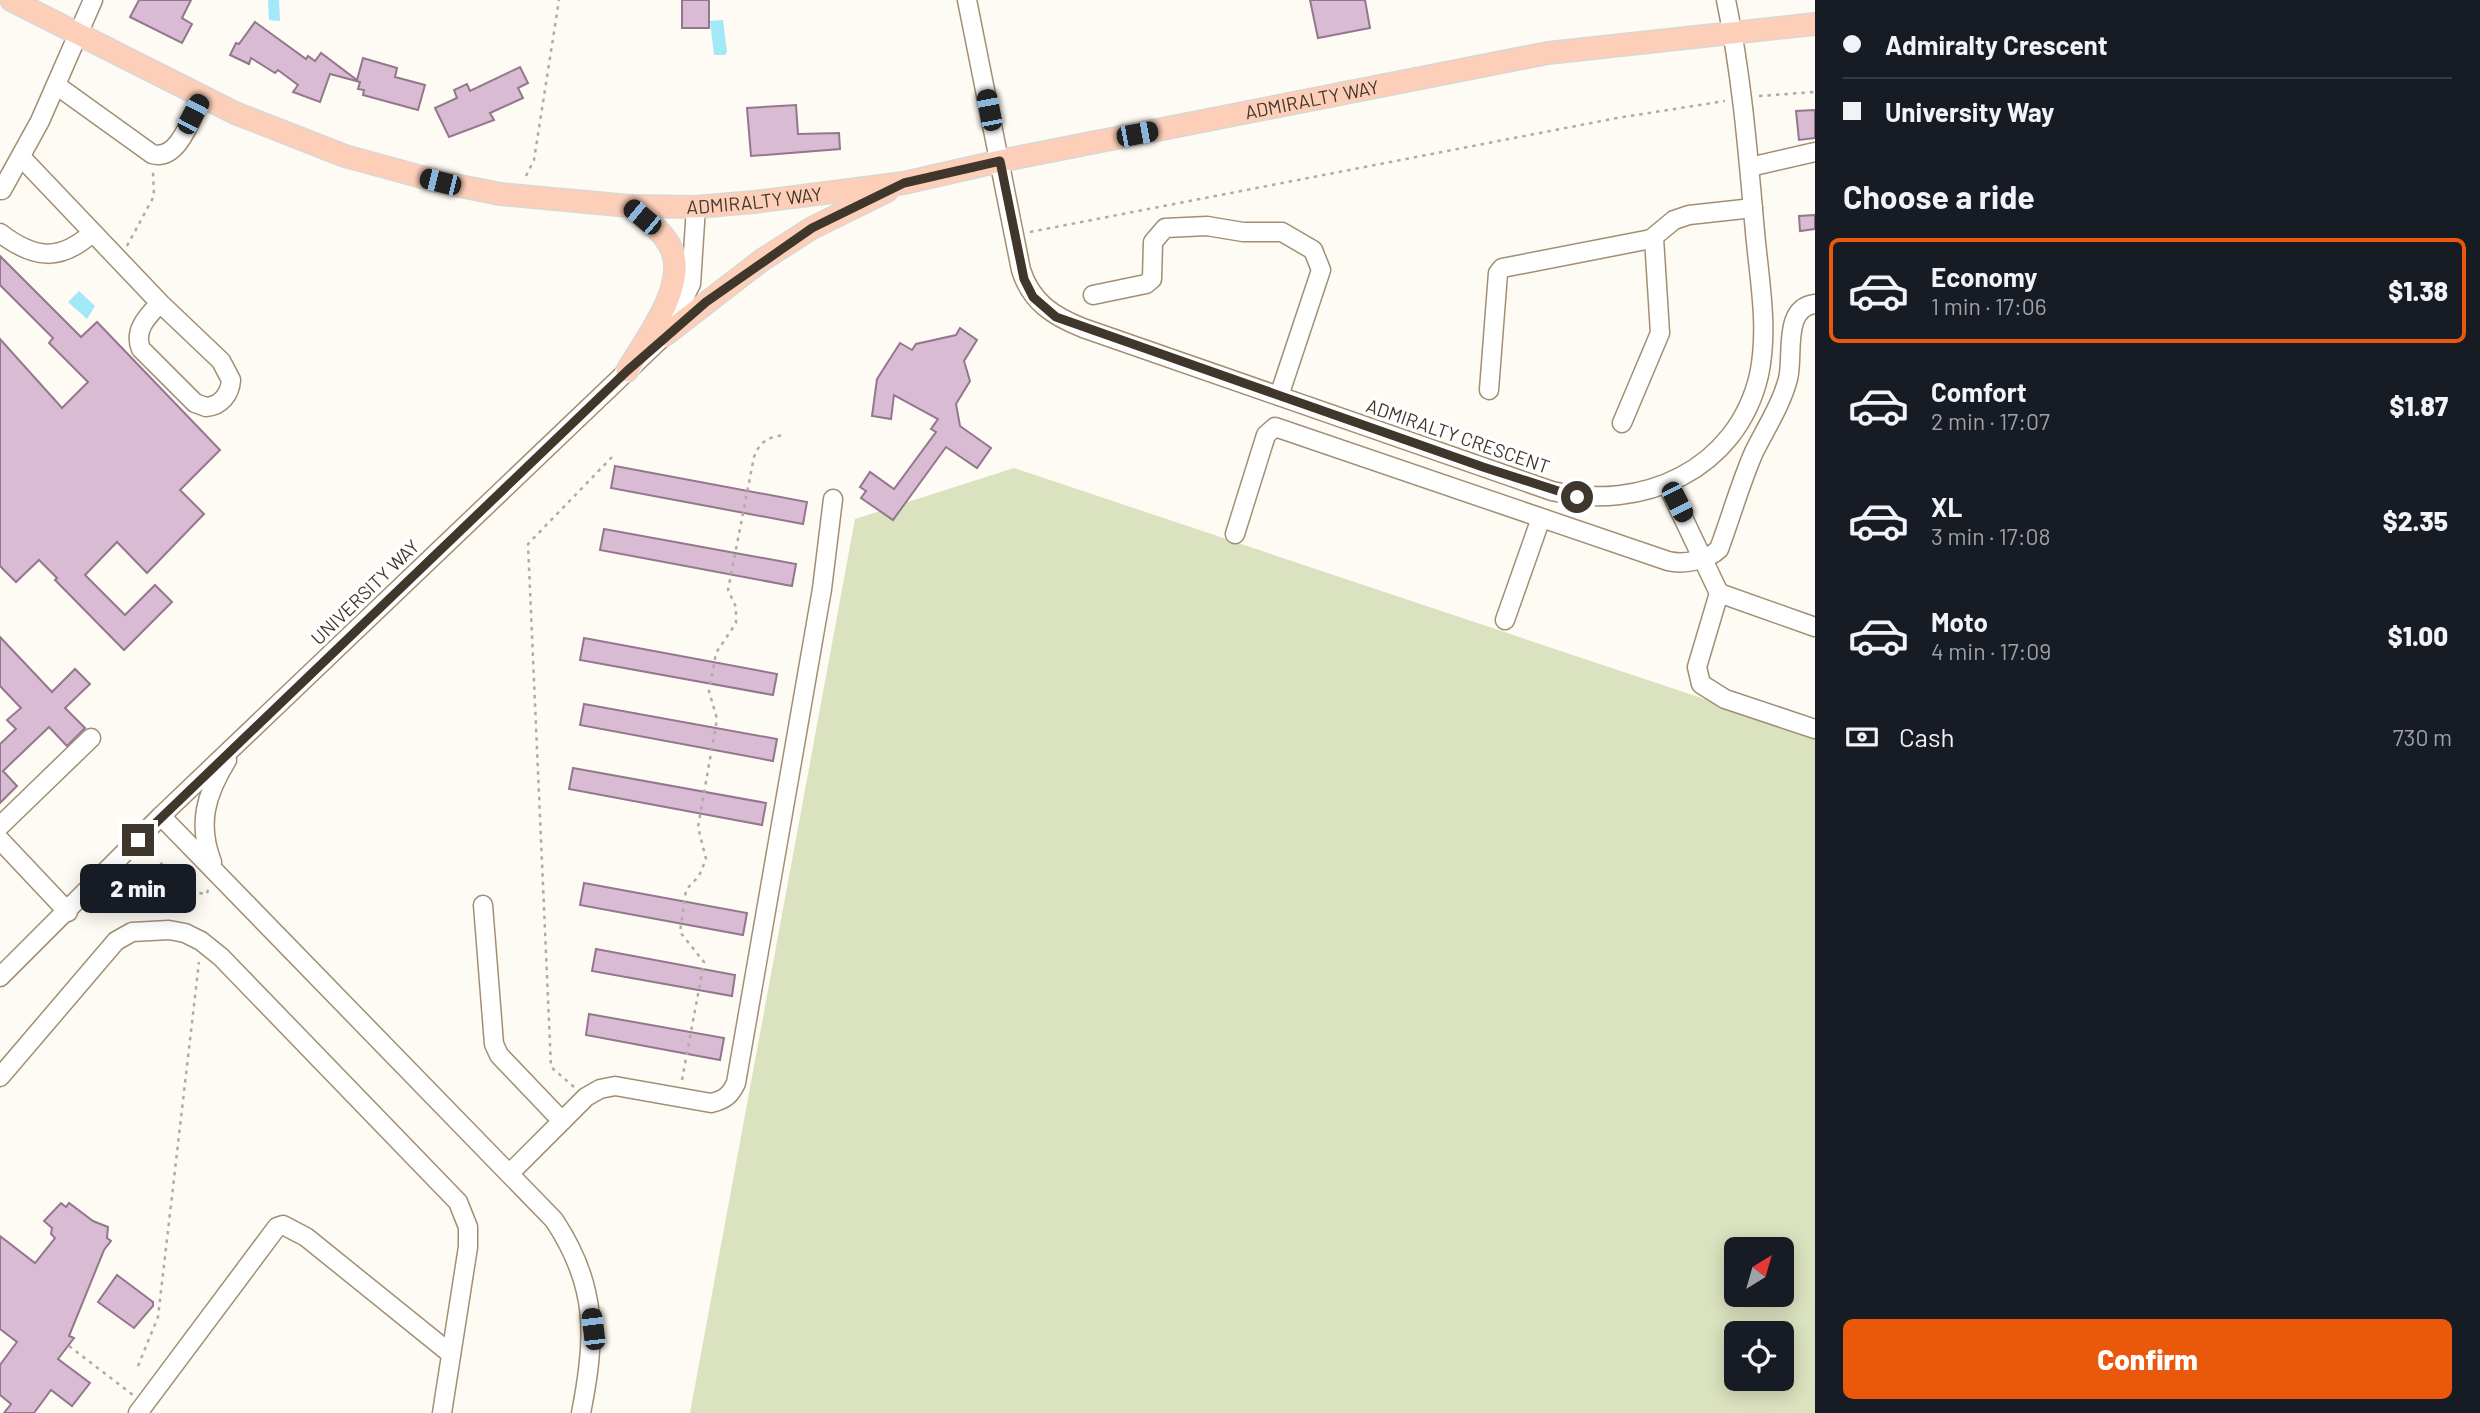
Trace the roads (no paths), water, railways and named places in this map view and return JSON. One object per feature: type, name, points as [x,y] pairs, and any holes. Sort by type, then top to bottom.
[{"type":"main road","name":"ADMIRALTY WAY","points":[[11,0],[202,97],[345,156],[415,176],[525,198],[630,206],[696,207],[904,183],[1000,161],[1548,53],[1815,24]]},
{"type":"main road","points":[[666,335],[762,260],[812,228],[904,183]]},
{"type":"main road","points":[[627,371],[669,295],[676,273],[672,250],[664,238],[630,206]]},
{"type":"street","points":[[1,190],[22,158],[93,0]]},
{"type":"street","name":"ADMIRALTY CRESCENT","points":[[967,0],[1024,279],[1033,297],[1056,317],[1577,497],[1620,497],[1667,484],[1699,466],[1723,444],[1755,390],[1764,335],[1750,167],[1733,32],[1726,0]]},
{"type":"street","points":[[56,85],[152,154],[160,156],[170,152],[202,97]]},
{"type":"street","points":[[1750,167],[1815,152]]},
{"type":"street","points":[[22,158],[119,262],[222,361],[230,386],[219,403],[206,407],[195,403],[141,349],[138,340],[140,329],[160,303]]},
{"type":"street","name":"UNIVERSITY WAY","points":[[0,977],[68,912],[161,816],[666,335],[691,284],[696,207]]},
{"type":"street","points":[[1489,390],[1493,316],[1500,270],[1654,238],[1680,218],[1753,208]]},
{"type":"street","points":[[1093,295],[1146,284],[1152,279],[1153,242],[1165,228],[1207,226],[1243,232],[1272,230],[1292,236],[1314,250],[1321,270],[1279,396]]},
{"type":"street","points":[[0,233],[17,245],[47,254],[64,252],[92,233]]},
{"type":"street","points":[[1622,423],[1660,333],[1654,238]]},
{"type":"street","points":[[1235,534],[1266,435],[1275,427],[1668,561],[1681,564],[1703,557],[1719,549],[1754,453],[1779,405],[1788,379],[1796,318],[1804,307],[1815,304]]},
{"type":"street","points":[[1667,484],[1720,593],[1696,667],[1701,684],[1725,699],[1815,729]]},
{"type":"street","points":[[510,1173],[586,1097],[600,1089],[615,1086],[711,1103],[723,1100],[736,1083],[822,589],[833,499]]},
{"type":"street","points":[[1505,620],[1541,518]]},
{"type":"street","points":[[1720,593],[1815,627]]},
{"type":"street","points":[[0,826],[91,738]]},
{"type":"street","points":[[214,868],[204,842],[204,810],[216,780],[238,743]]},
{"type":"street","points":[[161,816],[510,1173],[564,1236],[586,1287],[593,1329],[581,1413]]},
{"type":"street","points":[[0,840],[68,912]]},
{"type":"street","points":[[483,905],[494,1044],[499,1055],[562,1121]]},
{"type":"street","points":[[0,1077],[94,962],[123,936],[132,932],[169,930],[201,941],[296,1031],[458,1202],[468,1227],[468,1247],[442,1413]]},
{"type":"street","points":[[141,1408],[242,1271],[277,1227],[283,1225],[306,1237],[451,1353]]},
{"type":"water","points":[[268,0],[279,0],[280,21],[269,20]]},
{"type":"water","points":[[723,20],[727,52],[725,55],[714,55],[710,21]]},
{"type":"water","points":[[79,291],[95,306],[87,319],[68,302]]}]
